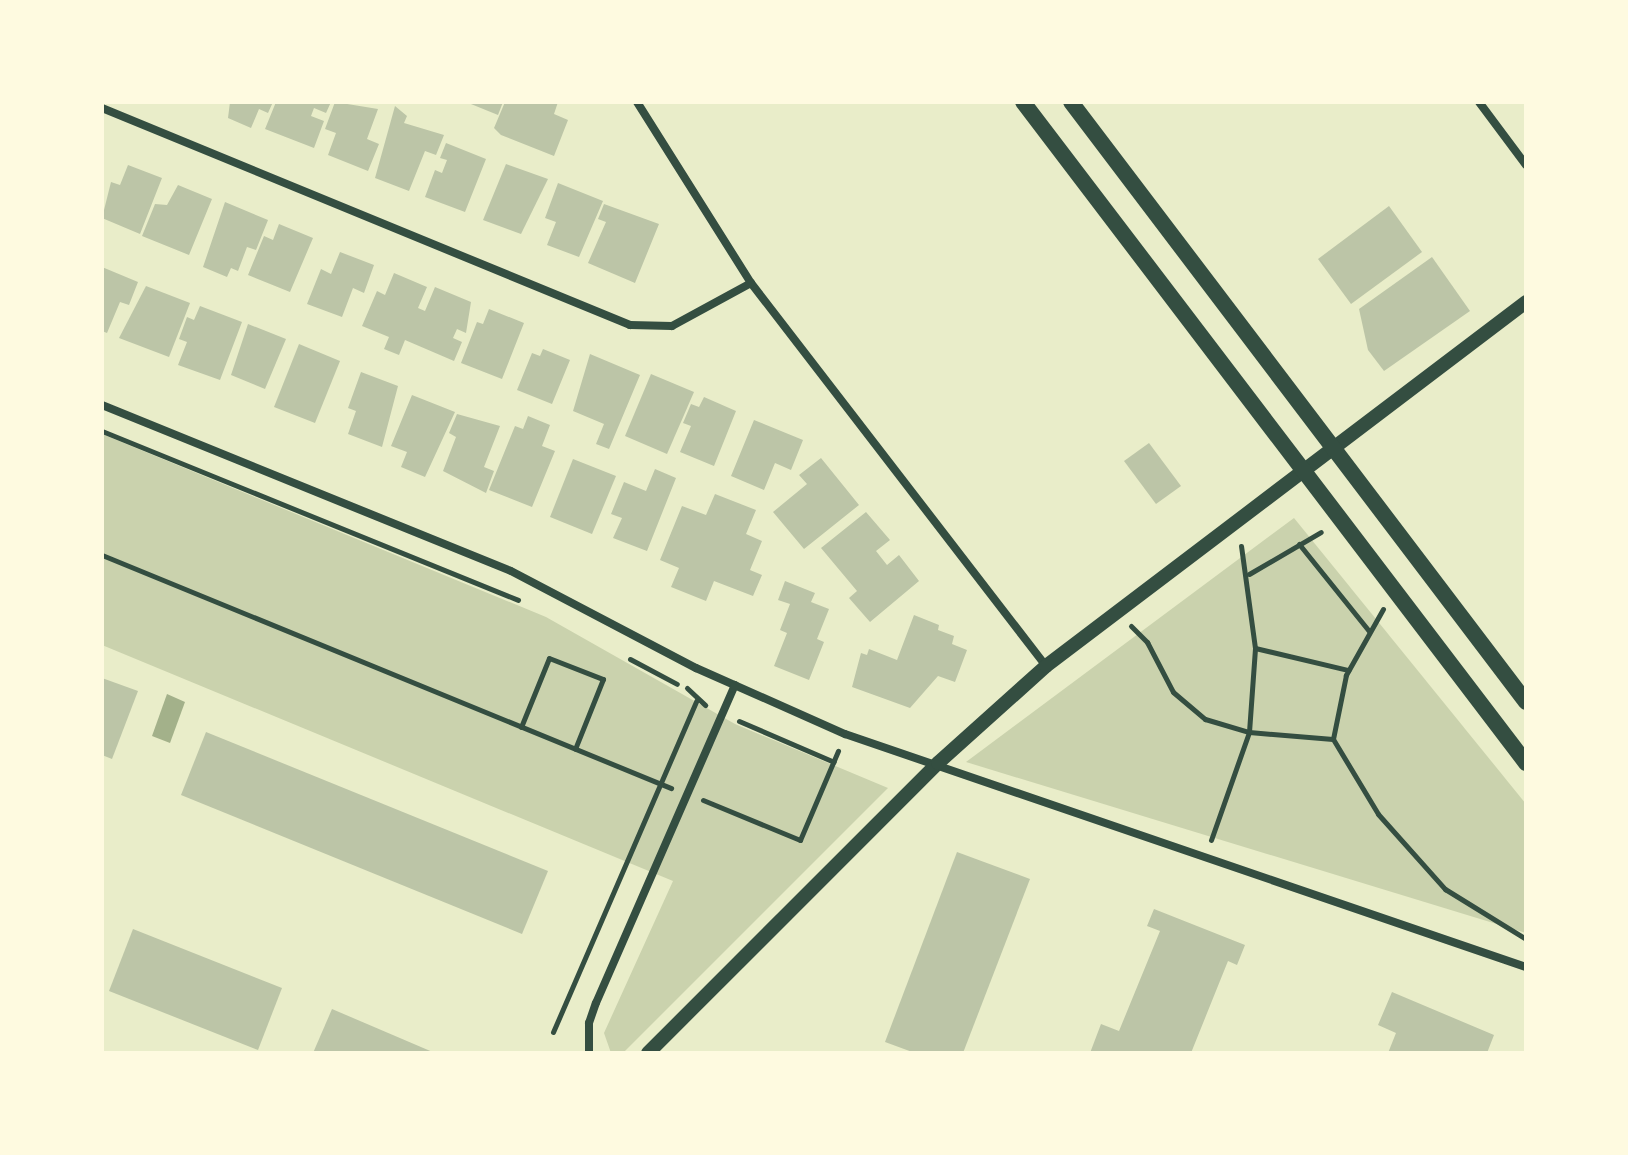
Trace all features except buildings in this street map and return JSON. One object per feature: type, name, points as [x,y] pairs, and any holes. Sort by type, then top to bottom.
[{"type":"main road","points":[[1023,102],[1526,763]]},
{"type":"main road","points":[[1071,102],[1526,702]]},
{"type":"street","points":[[637,102],[751,283],[1046,666]]},
{"type":"street","points":[[1479,102],[1526,165]]},
{"type":"street","points":[[102,108],[630,325],[672,326],[751,283]]},
{"type":"street","points":[[648,1053],[938,763],[1046,666],[1526,302]]},
{"type":"street","points":[[102,405],[511,571],[735,685],[845,734],[1206,854],[1526,967]]},
{"type":"street","points":[[589,1053],[589,1023],[735,685]]},
{"type":"path","points":[[102,431],[529,605]]},
{"type":"path","points":[[1206,854],[1249,732],[1255,648],[1249,574],[1234,522]]},
{"type":"path","points":[[1249,574],[1321,532]]},
{"type":"path","points":[[1299,544],[1370,631]]},
{"type":"path","points":[[102,555],[800,840],[845,734]]},
{"type":"path","points":[[1395,591],[1348,670],[1333,739],[1378,814],[1445,889],[1526,939]]},
{"type":"path","points":[[1117,612],[1147,642],[1173,692],[1205,719],[1249,732],[1333,739]]},
{"type":"path","points":[[1255,648],[1348,670]]},
{"type":"path","points":[[626,657],[688,688],[696,701],[834,762]]},
{"type":"path","points":[[521,727],[549,658],[603,679],[574,749]]},
{"type":"path","points":[[553,1032],[696,701]]},
{"type":"shaded area","points":[[102,434],[546,617],[735,724],[888,788],[623,1053],[611,1053],[604,1033],[673,881],[102,645]]},
{"type":"shaded area","points":[[1294,518],[1526,804],[1526,933],[966,762]]},
{"type":"shaded area","points":[[167,694],[185,702],[170,743],[152,736]]}]
